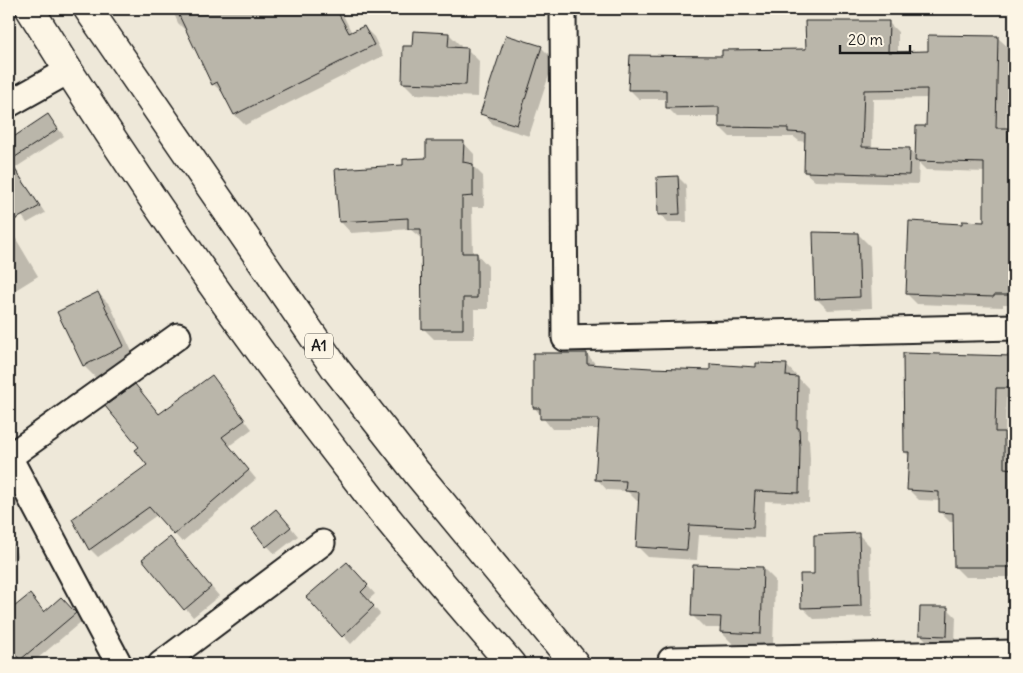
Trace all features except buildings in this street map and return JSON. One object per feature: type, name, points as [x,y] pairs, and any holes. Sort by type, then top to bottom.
[{"type":"main road","points":[[30,9],[68,70],[224,303],[372,499],[511,664]]},
{"type":"main road","name":"A1","points":[[88,9],[335,368],[417,473],[575,664]]},
{"type":"street","points":[[573,9],[562,9],[565,338],[1014,327]]},
{"type":"street","points":[[9,104],[68,70]]},
{"type":"street","points":[[119,664],[9,457],[178,336]]},
{"type":"street","points":[[161,664],[322,543]]},
{"type":"street","points":[[671,660],[1014,653]]}]
